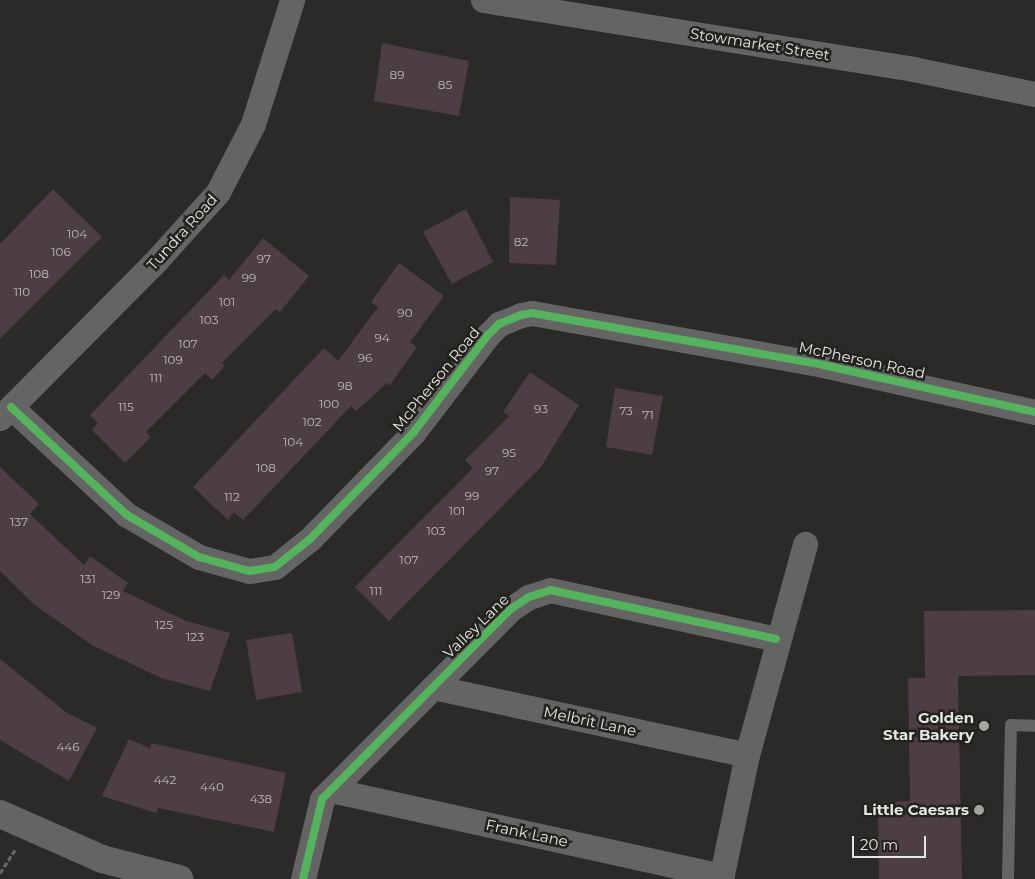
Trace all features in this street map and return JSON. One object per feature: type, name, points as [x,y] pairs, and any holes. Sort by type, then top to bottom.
[{"type":"street","name":"Tundra Road","points":[[5,413],[153,264],[218,192],[256,115],[292,0]]},
{"type":"street","name":"Stowmarket Street","points":[[483,0],[913,69],[1035,94]]},
{"type":"street","name":"McPherson Road","points":[[5,413],[127,515],[199,557],[249,571],[275,567],[310,539],[418,427],[488,335],[499,324],[520,315],[532,314],[823,365],[1035,412]]},
{"type":"street","points":[[723,878],[747,755],[776,639],[805,544]]},
{"type":"street","name":"Valley Lane","points":[[303,879],[322,799],[511,609],[529,596],[550,590],[776,639]]},
{"type":"street","name":"Melbrit Lane","points":[[433,688],[747,755]]},
{"type":"street","name":"Frank Lane","points":[[331,790],[723,878]]},
{"type":"street","points":[[0,814],[102,860],[179,879]]},
{"type":"lane","points":[[1008,879],[1011,725],[1035,726]]},
{"type":"building","points":[[382,43],[469,61],[459,116],[374,101]]},
{"type":"building","points":[[53,189],[102,237],[0,339],[0,244]]},
{"type":"building","points":[[510,197],[560,200],[556,265],[509,263]]},
{"type":"building","points":[[466,209],[493,262],[452,284],[423,232]]},
{"type":"building","points":[[263,238],[309,276],[280,312],[276,309],[222,363],[225,366],[212,380],[205,373],[146,432],[151,437],[125,463],[92,430],[98,423],[90,415],[224,275],[229,280]]},
{"type":"building","points":[[399,263],[444,296],[410,342],[417,347],[390,385],[387,383],[356,411],[351,406],[243,520],[234,512],[228,520],[193,487],[324,348],[338,361],[378,307],[371,302]]},
{"type":"building","points":[[530,372],[579,405],[541,467],[389,621],[355,587],[473,468],[465,460],[509,416],[503,412]]},
{"type":"building","points":[[615,388],[663,396],[652,455],[606,447]]},
{"type":"building","points":[[0,467],[39,504],[30,514],[84,565],[90,556],[128,583],[123,591],[186,621],[230,633],[210,691],[161,678],[92,645],[36,606],[0,571]]},
{"type":"building","points":[[1035,610],[1035,675],[958,676],[962,879],[879,879],[878,802],[910,801],[908,678],[925,678],[924,611]]},
{"type":"building","points":[[292,633],[302,692],[256,700],[246,640]]},
{"type":"building","points":[[0,659],[67,713],[97,728],[69,781],[0,740]]},
{"type":"building","points":[[129,739],[150,748],[151,743],[286,773],[274,832],[158,808],[156,813],[102,796]]},
{"type":"cycle path","points":[[11,407],[127,515],[199,557],[249,571],[275,567],[310,539],[413,433],[488,335],[499,324],[521,315],[532,313],[823,365],[1035,412]]},
{"type":"cycle path","points":[[303,879],[322,799],[511,609],[529,597],[550,590],[776,639]]},
{"type":"place","name":"Golden Star Bakery","points":[[984,726]]},
{"type":"place","name":"Little Caesars","points":[[979,810]]}]
